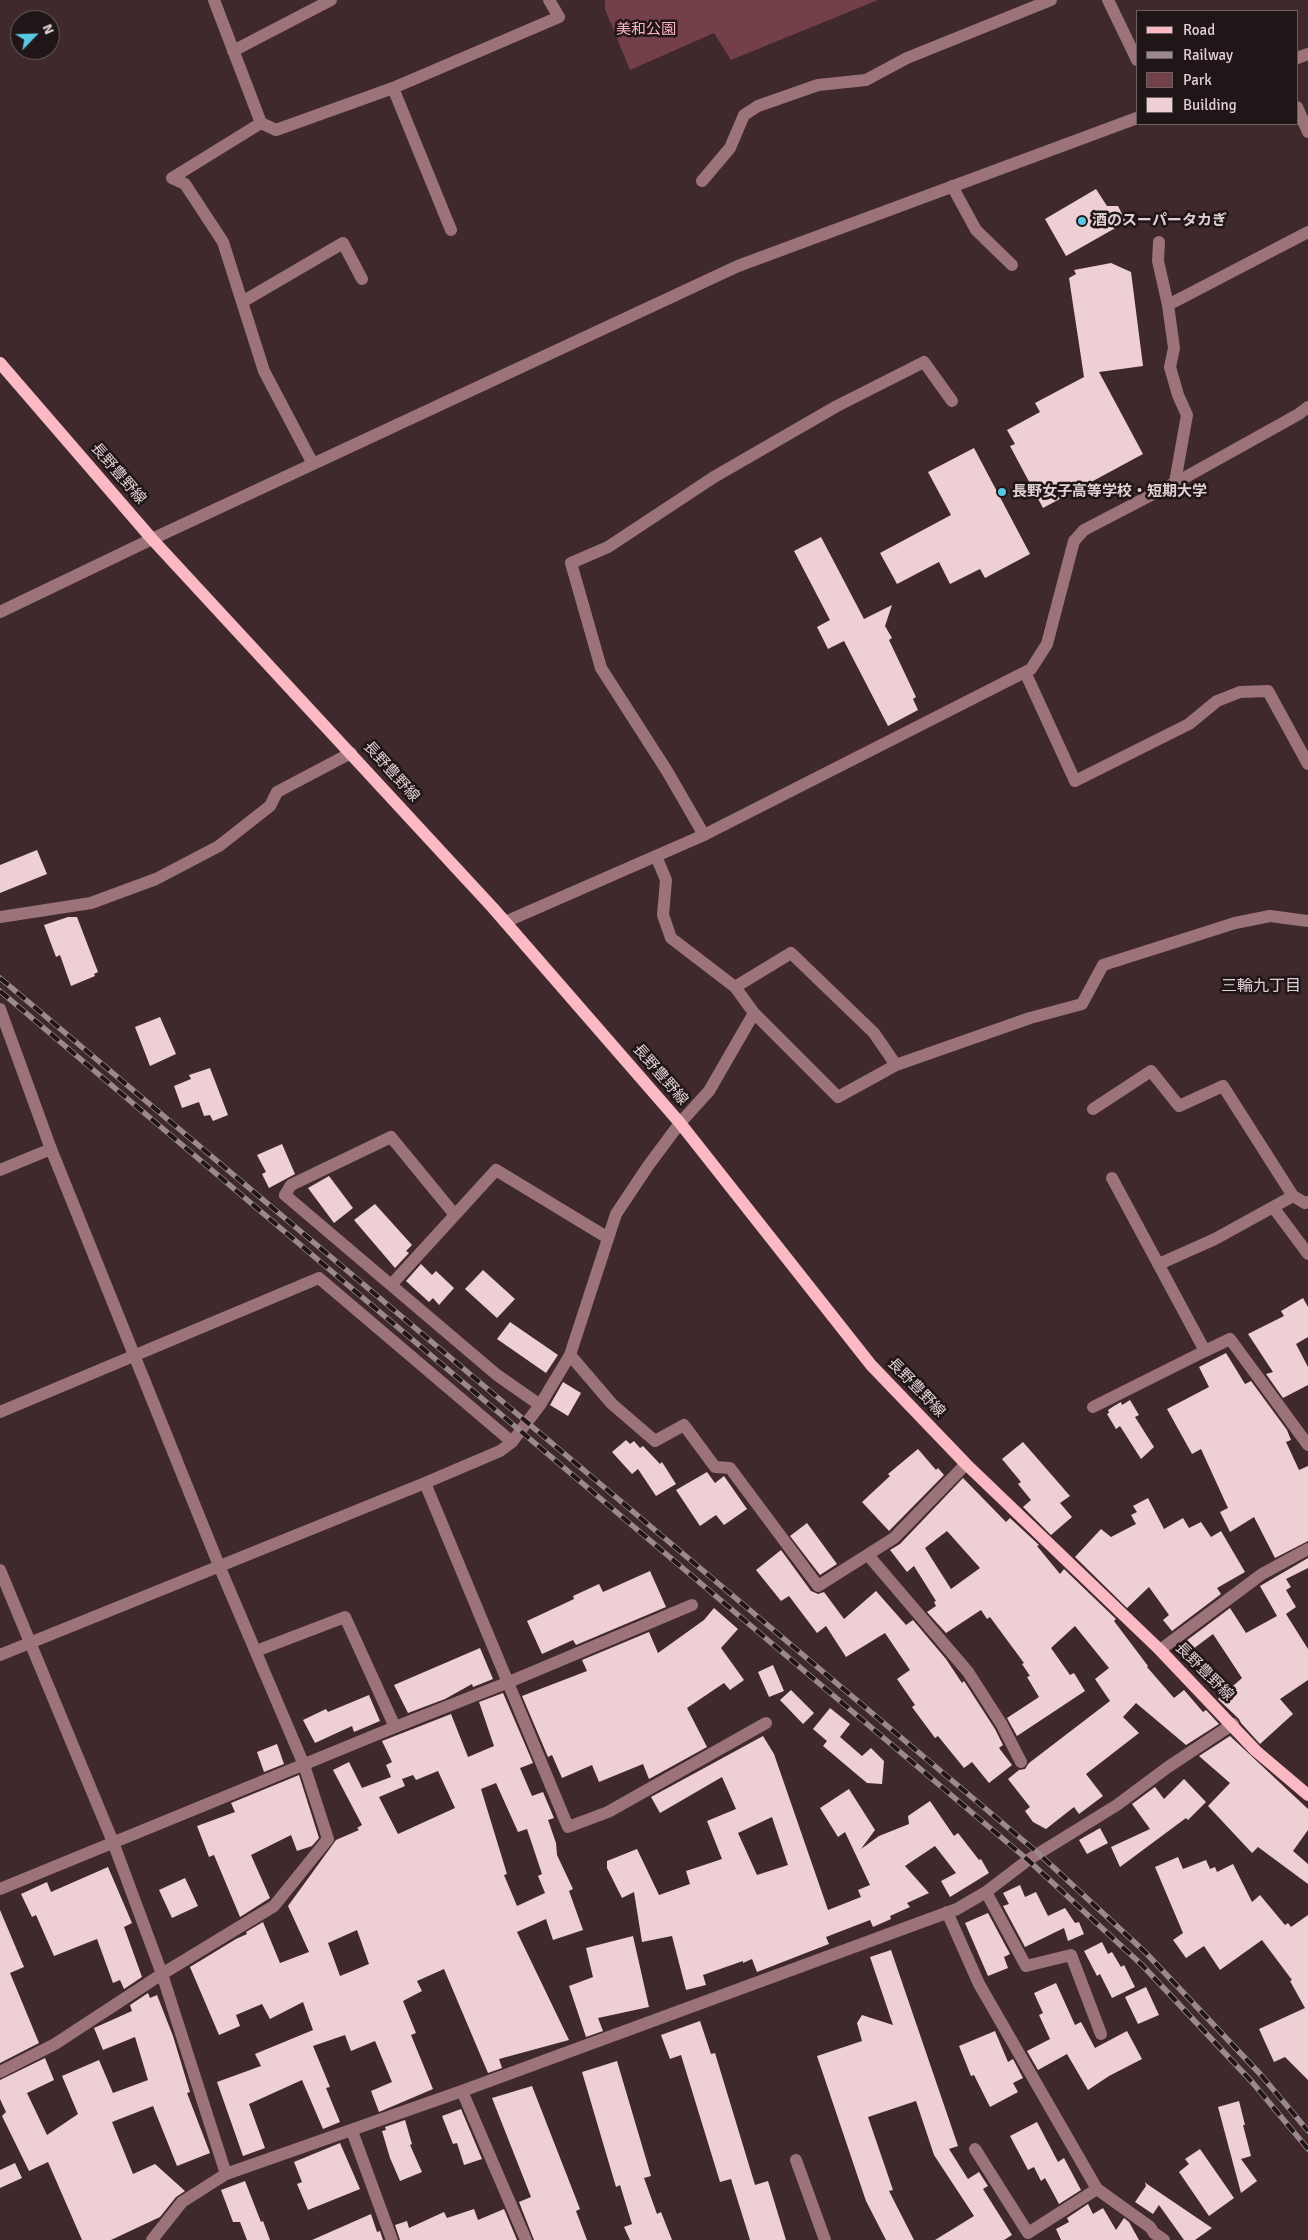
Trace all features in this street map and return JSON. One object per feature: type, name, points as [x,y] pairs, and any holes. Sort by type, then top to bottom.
[{"type":"main road","name":"長野豊野線","points":[[0,364],[152,539],[505,922],[680,1123],[871,1365],[966,1464],[1160,1650],[1233,1724],[1256,1751],[1308,1795]]},
{"type":"street","points":[[214,0],[261,123],[276,130],[393,88],[559,17],[549,0]]},
{"type":"street","points":[[234,51],[331,0]]},
{"type":"street","points":[[702,180],[730,148],[744,115],[758,106],[818,85],[866,80],[907,58],[1051,0]]},
{"type":"street","points":[[1108,0],[1136,58]]},
{"type":"street","points":[[393,88],[451,230]]},
{"type":"street","points":[[1298,109],[1308,132]]},
{"type":"street","points":[[0,612],[152,539],[738,266],[1136,118]]},
{"type":"street","points":[[261,123],[172,178],[185,184],[223,242],[264,371],[314,464]]},
{"type":"street","points":[[952,186],[976,230],[1012,265]]},
{"type":"street","points":[[1168,305],[1306,238]]},
{"type":"street","points":[[1159,242],[1158,260],[1168,305],[1174,348],[1170,367],[1178,395],[1187,415],[1175,482]]},
{"type":"street","points":[[242,302],[343,243],[362,279]]},
{"type":"street","points":[[704,835],[667,771],[601,668],[571,563],[608,546],[714,477],[837,406],[924,362],[952,401]]},
{"type":"street","points":[[505,922],[704,835],[1031,669],[1047,644],[1074,540],[1084,530],[1175,482],[1308,407]]},
{"type":"street","points":[[1025,672],[1075,781],[1188,724],[1217,700],[1240,692],[1268,691],[1308,764]]},
{"type":"street","points":[[0,917],[91,903],[156,879],[219,846],[270,806],[277,792],[351,753]]},
{"type":"street","points":[[656,856],[666,880],[663,915],[672,938],[735,987],[754,1013],[838,1097],[896,1065],[1030,1018],[1082,1004],[1103,965],[1195,934],[1270,916],[1308,921]]},
{"type":"street","points":[[735,987],[791,953],[874,1033],[896,1065]]},
{"type":"street","points":[[0,1009],[51,1149],[220,1568],[304,1765],[328,1839],[274,1906],[162,1974],[55,2044],[0,2072]]},
{"type":"street","points":[[0,1655],[220,1568],[426,1483],[500,1451],[512,1442],[540,1405],[570,1355],[616,1214],[680,1123],[709,1090],[754,1013]]},
{"type":"street","points":[[1093,1109],[1151,1071],[1179,1106],[1223,1086],[1293,1196],[1305,1203],[1308,1202]]},
{"type":"street","points":[[455,1215],[391,1137],[291,1185],[285,1195],[497,1375],[540,1405]]},
{"type":"street","points":[[0,1170],[51,1149]]},
{"type":"street","points":[[390,1285],[496,1170],[608,1238]]},
{"type":"street","points":[[1112,1178],[1206,1351]]},
{"type":"street","points":[[1160,1264],[1215,1239],[1293,1196]]},
{"type":"street","points":[[1273,1207],[1308,1254]]},
{"type":"street","points":[[0,1412],[319,1278],[512,1442]]},
{"type":"street","points":[[1093,1407],[1230,1339],[1308,1445]]},
{"type":"street","points":[[570,1355],[612,1404],[655,1440],[684,1425],[716,1467],[730,1468],[818,1586],[894,1538],[966,1464]]},
{"type":"street","points":[[426,1483],[568,1827],[608,1812],[766,1723]]},
{"type":"street","points":[[1160,1650],[1262,1574],[1308,1549]]},
{"type":"street","points":[[868,1555],[968,1672],[1002,1725],[1022,1762]]},
{"type":"street","points":[[0,1570],[113,1842],[162,1974],[226,2174]]},
{"type":"street","points":[[0,1889],[509,1682],[692,1605]]},
{"type":"street","points":[[256,1651],[345,1617],[395,1727]]},
{"type":"street","points":[[152,2240],[182,2202],[226,2174],[352,2131],[947,1912],[986,1892],[1028,1860],[1117,1805],[1168,1767],[1233,1724]]},
{"type":"street","points":[[986,1892],[1026,1966],[1071,1956],[1100,2034]]},
{"type":"street","points":[[947,1912],[980,1984],[1097,2189],[1150,2227],[1157,2238]]},
{"type":"street","points":[[462,2091],[526,2240]]},
{"type":"street","points":[[352,2131],[392,2240]]},
{"type":"street","points":[[975,2149],[1028,2233],[1097,2189]]},
{"type":"street","points":[[796,2160],[825,2240]]},
{"type":"green space","name":"美和公園","points":[[605,0],[878,0],[731,60],[714,33],[630,70],[605,9]]},
{"type":"building","points":[[1096,189],[1107,206],[1118,206],[1126,222],[1066,256],[1045,219]]},
{"type":"building","points":[[1111,263],[1131,272],[1143,366],[1099,372],[1143,454],[1043,508],[1010,446],[1015,444],[1007,430],[1040,412],[1035,403],[1084,377],[1069,278],[1076,274],[1074,270]]},
{"type":"building","points":[[974,448],[1030,554],[985,578],[980,569],[950,584],[939,562],[897,584],[880,553],[951,515],[928,472]]},
{"type":"building","points":[[821,537],[864,619],[892,605],[885,626],[892,638],[889,640],[916,697],[913,699],[918,710],[888,726],[844,641],[828,649],[817,627],[830,620],[794,551]]},
{"type":"building","points":[[37,850],[47,874],[0,893],[0,865]]},
{"type":"building","points":[[68,917],[77,917],[98,972],[94,974],[95,976],[71,986],[60,955],[56,957],[44,925]]},
{"type":"building","points":[[160,1017],[176,1054],[150,1066],[135,1027]]},
{"type":"building","points":[[210,1068],[228,1115],[213,1121],[210,1115],[204,1116],[199,1102],[182,1108],[174,1086],[191,1079],[189,1075]]},
{"type":"building","points":[[282,1144],[295,1174],[269,1188],[262,1174],[266,1172],[257,1155]]},
{"type":"building","points":[[329,1176],[353,1208],[334,1223],[308,1188]]},
{"type":"building","points":[[375,1204],[412,1245],[406,1251],[409,1253],[395,1268],[354,1220]]},
{"type":"building","points":[[421,1264],[432,1275],[436,1271],[454,1288],[439,1305],[433,1298],[429,1302],[406,1281]]},
{"type":"building","points":[[483,1270],[515,1299],[497,1318],[465,1289]]},
{"type":"building","points":[[1303,1298],[1308,1307],[1308,1337],[1296,1344],[1308,1367],[1308,1385],[1283,1398],[1266,1374],[1273,1372],[1248,1334],[1284,1316],[1281,1311]]},
{"type":"building","points":[[510,1322],[558,1355],[546,1373],[497,1339]]},
{"type":"building","points":[[1226,1353],[1245,1384],[1251,1381],[1287,1430],[1291,1440],[1286,1442],[1299,1470],[1308,1466],[1308,1541],[1275,1558],[1254,1517],[1230,1532],[1220,1512],[1228,1508],[1201,1449],[1192,1454],[1167,1409],[1209,1387],[1199,1367]]},
{"type":"building","points":[[563,1382],[581,1393],[568,1416],[550,1405]]},
{"type":"building","points":[[1130,1400],[1139,1415],[1135,1417],[1154,1447],[1141,1459],[1120,1426],[1116,1429],[1107,1414],[1109,1413],[1108,1410],[1114,1406],[1121,1402],[1122,1405]]},
{"type":"building","points":[[626,1440],[630,1444],[634,1441],[640,1448],[643,1446],[660,1464],[662,1462],[676,1484],[656,1496],[638,1469],[632,1474],[612,1452]]},
{"type":"building","points":[[1023,1442],[1070,1496],[1060,1503],[1072,1517],[1051,1535],[1023,1507],[1031,1500],[1018,1484],[1021,1482],[1002,1459]]},
{"type":"building","points":[[918,1449],[936,1470],[938,1468],[944,1475],[889,1531],[862,1502],[890,1476],[888,1474]]},
{"type":"building","points":[[707,1472],[715,1483],[724,1476],[747,1509],[724,1525],[716,1515],[700,1526],[676,1490]]},
{"type":"building","points":[[963,1478],[1006,1522],[1010,1518],[1039,1545],[1037,1546],[1060,1574],[1064,1569],[1116,1619],[1114,1621],[1147,1667],[1174,1698],[1184,1690],[1203,1712],[1206,1710],[1219,1724],[1186,1745],[1136,1703],[1123,1717],[1139,1733],[1086,1774],[1103,1796],[1079,1814],[1074,1807],[1046,1829],[1033,1822],[1025,1811],[1030,1807],[1008,1779],[1019,1770],[1025,1769],[1029,1763],[1110,1701],[1095,1679],[1109,1668],[1075,1626],[1051,1648],[1070,1675],[1074,1673],[1085,1691],[1017,1736],[1007,1718],[1039,1697],[1027,1677],[1030,1676],[1022,1664],[1024,1663],[990,1617],[987,1619],[981,1610],[946,1633],[927,1612],[936,1606],[934,1602],[936,1601],[914,1566],[907,1572],[890,1550],[900,1544]],"holes":[[[947,1531],[980,1568],[951,1589],[925,1548]]]},
{"type":"building","points":[[1148,1498],[1164,1529],[1183,1518],[1189,1528],[1201,1522],[1211,1537],[1221,1531],[1245,1572],[1217,1588],[1221,1594],[1172,1631],[1163,1620],[1169,1615],[1149,1587],[1127,1608],[1075,1557],[1101,1529],[1111,1537],[1136,1524],[1131,1515],[1137,1512],[1133,1506]]},
{"type":"building","points":[[807,1523],[837,1564],[820,1575],[790,1536]]},
{"type":"building","points":[[781,1550],[811,1591],[818,1594],[824,1592],[844,1619],[876,1591],[906,1625],[913,1620],[946,1659],[962,1683],[964,1681],[995,1729],[1003,1745],[999,1748],[1012,1765],[989,1783],[972,1762],[964,1768],[938,1736],[935,1738],[912,1707],[915,1705],[897,1679],[910,1670],[885,1633],[846,1657],[826,1626],[817,1633],[789,1596],[781,1601],[756,1570]]},
{"type":"building","points":[[1308,1558],[1308,1568],[1286,1579],[1291,1587],[1286,1590],[1296,1607],[1286,1614],[1308,1649],[1308,1680],[1280,1699],[1293,1714],[1260,1744],[1239,1719],[1218,1699],[1242,1678],[1213,1634],[1189,1652],[1182,1644],[1230,1608],[1246,1633],[1277,1616],[1260,1586]]},
{"type":"building","points":[[650,1571],[666,1607],[576,1645],[573,1640],[542,1654],[527,1621],[574,1599],[573,1596],[599,1584],[603,1592]]},
{"type":"building","points":[[714,1608],[738,1629],[721,1648],[744,1680],[730,1690],[724,1683],[687,1708],[707,1747],[649,1779],[643,1764],[599,1782],[592,1765],[562,1778],[552,1755],[548,1757],[522,1696],[587,1671],[582,1660],[649,1632],[658,1653],[704,1620]]},
{"type":"building","points":[[480,1648],[493,1679],[473,1687],[472,1684],[445,1699],[408,1713],[394,1685]]},
{"type":"building","points":[[773,1665],[784,1691],[769,1697],[758,1672]]},
{"type":"building","points":[[791,1690],[814,1713],[803,1724],[780,1700]]},
{"type":"building","points":[[503,1693],[533,1763],[520,1768],[532,1796],[543,1792],[554,1818],[548,1820],[556,1843],[557,1855],[573,1889],[569,1891],[583,1930],[553,1940],[546,1919],[517,1932],[569,2040],[499,2059],[502,2068],[488,2073],[444,1969],[417,1981],[422,1991],[403,2001],[416,2033],[411,2035],[433,2089],[379,2112],[371,2091],[392,2082],[375,2041],[351,2051],[345,2035],[313,2046],[330,2087],[326,2088],[340,2122],[323,2129],[302,2080],[249,2104],[265,2148],[243,2156],[217,2082],[261,2066],[255,2054],[313,2030],[303,2002],[270,2019],[262,2004],[236,2015],[240,2026],[219,2035],[190,1967],[247,1934],[246,1932],[263,1922],[280,1963],[309,1952],[288,1906],[336,1840],[359,1830],[357,1828],[362,1825],[333,1770],[349,1762],[362,1788],[391,1777],[386,1765],[392,1762],[382,1741],[451,1714],[468,1757],[494,1746],[479,1702]],"holes":[[[438,1771],[455,1808],[398,1834],[379,1797],[405,1786],[402,1779],[413,1775],[416,1780]],[[496,1783],[518,1832],[527,1829],[542,1874],[538,1876],[545,1893],[517,1906],[504,1875],[507,1874],[481,1789]],[[357,1930],[369,1964],[340,1976],[328,1943]]]},
{"type":"building","points":[[369,1695],[380,1721],[354,1732],[352,1726],[315,1743],[303,1720],[326,1709],[328,1712]]},
{"type":"building","points":[[830,1708],[850,1724],[840,1737],[862,1756],[871,1748],[884,1761],[882,1784],[867,1783],[823,1746],[827,1741],[813,1729]]},
{"type":"building","points":[[763,1736],[774,1754],[828,1910],[861,1897],[858,1890],[870,1885],[845,1832],[838,1837],[820,1808],[849,1789],[875,1830],[861,1849],[879,1836],[909,1824],[908,1816],[930,1801],[954,1836],[958,1833],[979,1860],[981,1859],[989,1873],[950,1897],[941,1881],[956,1873],[935,1846],[905,1866],[929,1893],[907,1903],[910,1907],[890,1916],[891,1919],[873,1927],[870,1920],[826,1937],[829,1944],[757,1972],[752,1959],[743,1963],[743,1961],[703,1975],[706,1985],[686,1990],[672,1936],[642,1942],[634,1892],[622,1898],[607,1868],[607,1861],[637,1849],[659,1895],[690,1884],[686,1871],[722,1859],[707,1821],[736,1809],[722,1777],[660,1813],[651,1797]],"holes":[[[772,1817],[788,1865],[757,1875],[738,1833]]]},
{"type":"building","points":[[1230,1736],[1308,1809],[1308,1830],[1293,1851],[1308,1864],[1308,1884],[1258,1847],[1252,1853],[1208,1806],[1230,1783],[1199,1756]]},
{"type":"building","points":[[277,1744],[284,1764],[264,1772],[257,1752]]},
{"type":"building","points":[[299,1775],[319,1838],[312,1846],[297,1851],[291,1835],[251,1855],[270,1898],[240,1917],[214,1855],[209,1857],[197,1826],[235,1812],[231,1803]]},
{"type":"building","points":[[1184,1779],[1206,1802],[1188,1820],[1186,1818],[1120,1867],[1111,1847],[1150,1829],[1132,1804],[1155,1787],[1164,1799]]},
{"type":"building","points":[[1100,1828],[1108,1843],[1087,1854],[1079,1840]]},
{"type":"building","points":[[1178,1857],[1183,1869],[1206,1860],[1210,1869],[1215,1867],[1217,1872],[1233,1864],[1252,1902],[1260,1895],[1285,1925],[1288,1923],[1291,1927],[1308,1915],[1308,2080],[1285,2057],[1274,2062],[1259,2029],[1305,2008],[1290,1981],[1292,1980],[1262,1940],[1220,1970],[1204,1946],[1186,1958],[1173,1940],[1183,1933],[1155,1867]]},
{"type":"building","points":[[108,1867],[132,1923],[124,1927],[142,1977],[124,1989],[120,1980],[113,1983],[97,1939],[54,1956],[36,1915],[32,1917],[21,1894],[47,1882],[51,1892]]},
{"type":"building","points":[[185,1878],[198,1906],[172,1918],[159,1890]]},
{"type":"building","points":[[1020,1885],[1025,1897],[1036,1892],[1048,1916],[1065,1908],[1075,1923],[1079,1922],[1084,1934],[1068,1941],[1064,1928],[1025,1947],[1003,1906],[1009,1904],[1003,1893]]},
{"type":"building","points":[[0,1910],[24,1967],[10,1973],[39,2043],[0,2063]]},
{"type":"building","points":[[988,1913],[1010,1954],[1004,1957],[1008,1968],[988,1976],[965,1923]]},
{"type":"building","points":[[633,1936],[649,2007],[598,2018],[603,2031],[586,2037],[569,1986],[593,1977],[586,1948]]},
{"type":"building","points":[[1102,1942],[1108,1954],[1112,1952],[1121,1967],[1124,1965],[1135,1987],[1112,1998],[1100,1974],[1097,1976],[1084,1951]]},
{"type":"building","points":[[891,1950],[958,2146],[949,2149],[968,2179],[979,2172],[988,2186],[983,2189],[1012,2235],[1004,2240],[935,2240],[974,2216],[934,2155],[916,2101],[868,2117],[893,2190],[889,2191],[914,2240],[886,2240],[866,2201],[817,2056],[862,2041],[857,2023],[862,2015],[893,2025],[870,1957]]},
{"type":"building","points":[[1056,1983],[1075,2025],[1081,2022],[1095,2048],[1127,2031],[1142,2059],[1109,2076],[1088,2090],[1067,2054],[1038,2070],[1027,2051],[1050,2039],[1039,2015],[1043,2013],[1034,1993]]},
{"type":"building","points":[[1146,1987],[1159,2015],[1138,2024],[1125,1997]]},
{"type":"building","points":[[148,1993],[150,1998],[157,1995],[173,2036],[190,2092],[187,2093],[210,2153],[177,2166],[153,2106],[112,2122],[133,2174],[155,2164],[185,2191],[176,2197],[160,2217],[111,2240],[82,2240],[48,2162],[29,2171],[2,2116],[6,2112],[0,2099],[0,2080],[45,2058],[54,2080],[27,2093],[47,2135],[78,2114],[62,2076],[99,2060],[113,2093],[148,2080],[135,2037],[103,2050],[94,2028],[132,2011],[130,2005]]},
{"type":"building","points":[[700,2021],[711,2054],[715,2053],[755,2185],[768,2181],[786,2240],[750,2240],[731,2179],[720,2182],[681,2055],[670,2059],[661,2035]]},
{"type":"building","points":[[995,2031],[1008,2062],[1013,2059],[1023,2078],[1013,2083],[1018,2092],[990,2107],[974,2075],[971,2076],[959,2046]]},
{"type":"building","points":[[617,2061],[651,2176],[644,2178],[657,2214],[661,2212],[672,2240],[630,2240],[624,2227],[632,2224],[620,2185],[616,2187],[582,2072]]},
{"type":"building","points":[[532,2086],[580,2209],[576,2211],[587,2240],[534,2240],[519,2202],[531,2197],[492,2098]]},
{"type":"building","points":[[1239,2101],[1251,2156],[1241,2159],[1257,2181],[1241,2193],[1218,2107]]},
{"type":"building","points":[[461,2109],[482,2159],[464,2165],[457,2143],[453,2144],[442,2116]]},
{"type":"building","points":[[405,2120],[412,2144],[410,2145],[422,2172],[400,2181],[390,2158],[382,2131],[386,2130],[385,2127]]},
{"type":"building","points":[[1037,2122],[1058,2162],[1064,2158],[1081,2190],[1059,2204],[1045,2178],[1041,2181],[1034,2167],[1028,2170],[1010,2136]]},
{"type":"building","points":[[340,2143],[360,2189],[308,2210],[297,2184],[302,2182],[294,2162]]},
{"type":"building","points":[[1200,2149],[1234,2198],[1209,2216],[1179,2172],[1189,2164],[1185,2159]]},
{"type":"building","points":[[15,2163],[22,2178],[0,2188],[0,2170]]},
{"type":"building","points":[[245,2181],[270,2240],[247,2240],[240,2222],[233,2222],[221,2190]]},
{"type":"building","points":[[1145,2182],[1212,2228],[1195,2240],[1184,2240],[1159,2205],[1153,2214],[1135,2202],[1146,2186]]},
{"type":"building","points":[[1088,2204],[1093,2214],[1103,2208],[1116,2230],[1124,2218],[1129,2222],[1139,2240],[1061,2240],[1056,2229],[1069,2222],[1067,2218]]},
{"type":"building","points":[[474,2209],[478,2220],[504,2209],[517,2240],[400,2240],[395,2225],[407,2221],[409,2228],[444,2212],[447,2218]]},
{"type":"building","points":[[371,2214],[377,2232],[380,2231],[383,2240],[312,2240]]},
{"type":"railway","points":[[0,978],[1038,1853],[1145,1952],[1261,2075],[1308,2131]]},
{"type":"railway","points":[[0,991],[1028,1860],[1142,1965],[1252,2082],[1308,2149]]},
{"type":"place","name":"酒のスーパータカぎ","points":[[1082,221]]},
{"type":"place","name":"長野女子高等学校・短期大学","points":[[1002,492]]},
{"type":"district","name":"三輪九丁目","points":[[1261,987]]}]
